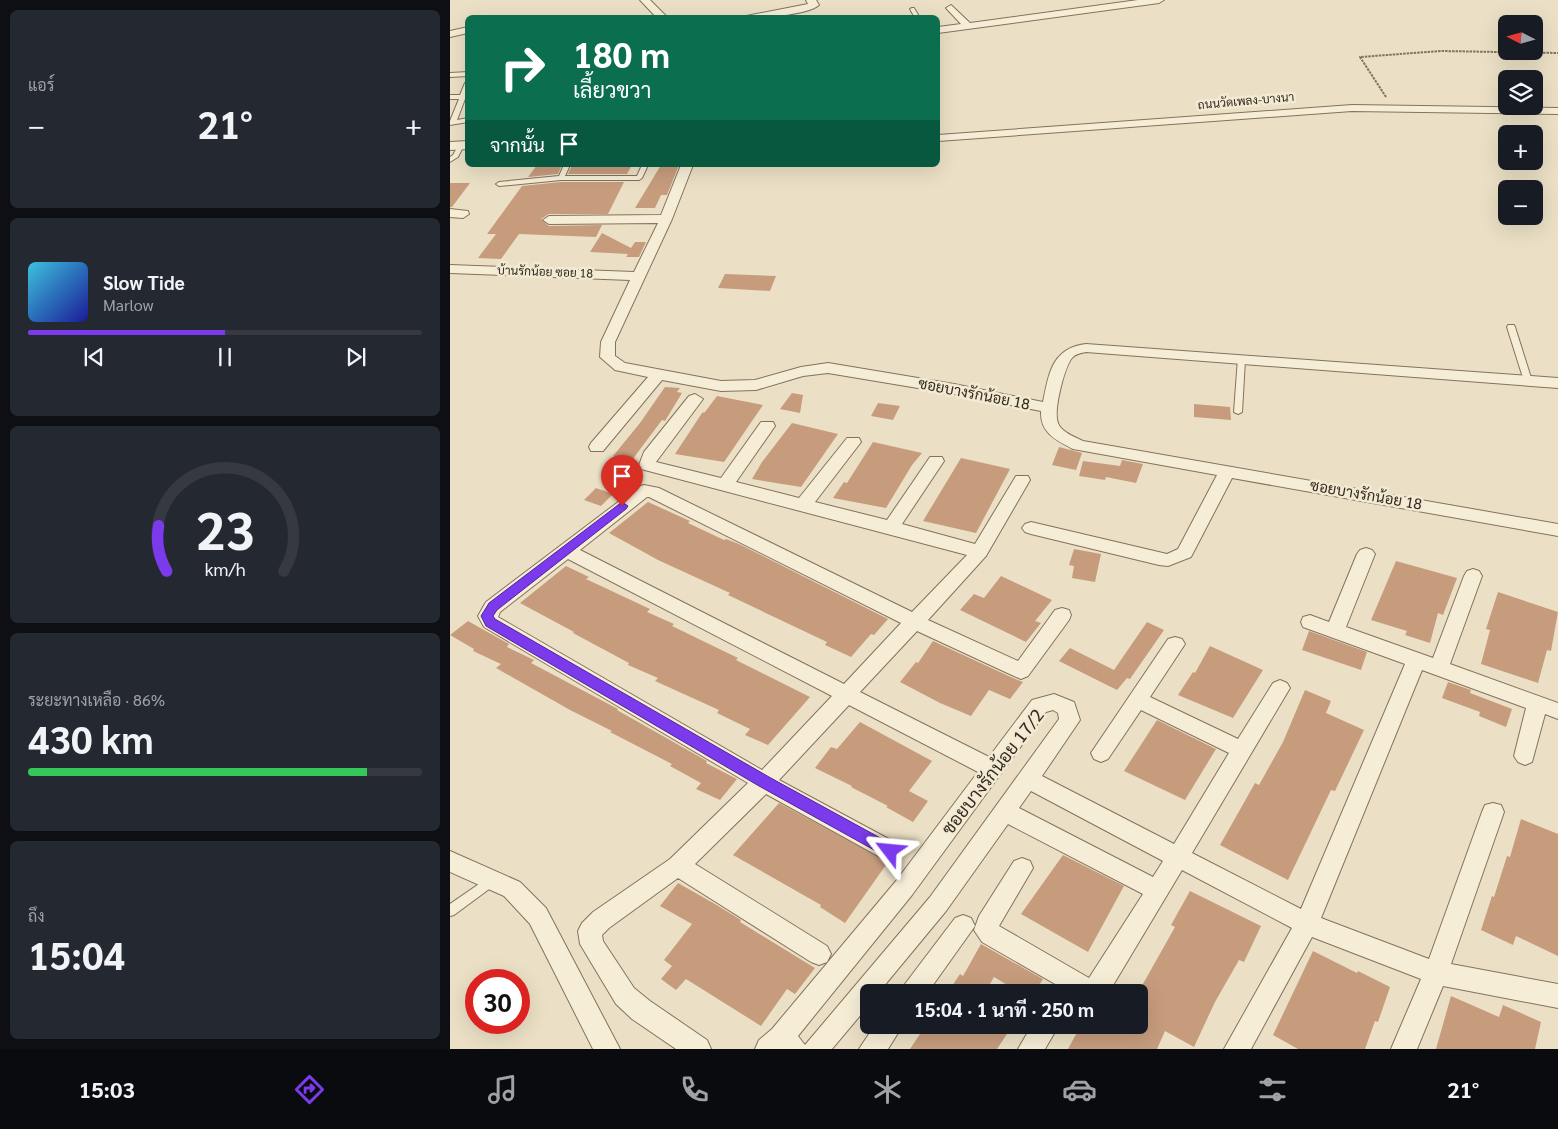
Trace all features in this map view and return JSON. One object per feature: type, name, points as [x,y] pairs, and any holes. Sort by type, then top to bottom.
[{"type":"street","points":[[645,0],[660,15]]},
{"type":"street","points":[[759,15],[808,7],[814,4],[811,0]]},
{"type":"street","points":[[1055,0],[1070,12]]},
{"type":"street","points":[[940,30],[1159,0]]},
{"type":"street","points":[[951,8],[968,26]]},
{"type":"street","points":[[450,34],[465,31]]},
{"type":"street","name":"ถนนวัดเพลง-บางนา","points":[[940,138],[1287,111],[1394,108],[1558,111]]},
{"type":"street","name":"ซอยบางรักน้อย 18","points":[[686,167],[666,219],[608,342],[607,357],[620,367],[730,386],[756,385],[801,372],[828,368],[954,389],[1048,408],[1050,425],[1060,436],[1079,445],[1558,530]]},
{"type":"street","points":[[549,220],[666,219]]},
{"type":"street","points":[[585,273],[592,259]]},
{"type":"street","name":"บ้านรักน้อย ซอย 18","points":[[450,269],[640,276]]},
{"type":"street","points":[[1048,408],[1065,356],[1075,349],[1558,383]]},
{"type":"street","points":[[597,447],[659,374]]},
{"type":"street","points":[[695,399],[650,456],[647,465],[891,527],[980,552]]},
{"type":"street","points":[[725,485],[767,426]]},
{"type":"street","points":[[804,505],[853,442]]},
{"type":"street","points":[[891,527],[936,461]]},
{"type":"street","points":[[1031,528],[1151,558],[1168,560],[1185,553],[1228,470]]},
{"type":"street","points":[[698,1049],[641,1010],[625,996],[592,944],[590,931],[601,920],[678,866],[764,782],[913,621],[980,552],[1022,480]]},
{"type":"street","points":[[890,851],[764,782],[491,622],[487,616],[493,607],[636,495],[644,491],[653,492],[913,621],[1021,671],[1062,615]]},
{"type":"street","points":[[566,550],[992,769]]},
{"type":"street","points":[[1335,631],[1366,554]]},
{"type":"street","points":[[1439,667],[1473,576]]},
{"type":"street","points":[[1310,622],[1558,711]]},
{"type":"street","points":[[1101,753],[1175,644]]},
{"type":"street","points":[[1237,1049],[1306,924],[1416,659]]},
{"type":"street","points":[[1022,868],[987,924],[986,930],[1086,989],[1093,990],[1099,987],[1280,688]]},
{"type":"street","points":[[1138,700],[1242,750]]},
{"type":"street","name":"ซอยบางรักน้อย 17/2","points":[[781,1045],[904,888],[1039,706],[1054,702],[1067,708],[1070,720],[938,904],[816,1049]]},
{"type":"street","points":[[1525,756],[1537,703]]},
{"type":"street","points":[[1027,779],[1306,924],[1436,973],[1558,996]]},
{"type":"street","points":[[1004,811],[1157,890]]},
{"type":"street","points":[[1404,1049],[1436,973],[1493,812]]},
{"type":"street","points":[[450,861],[512,889],[538,916],[607,1049]]},
{"type":"street","points":[[678,866],[819,954]]},
{"type":"street","points":[[920,984],[962,926]]},
{"type":"street","points":[[872,1049],[883,1034]]},
{"type":"street","points":[[1031,1049],[1040,1034]]},
{"type":"lane","points":[[912,9],[916,15]]},
{"type":"lane","points":[[450,75],[465,74]]},
{"type":"lane","points":[[465,90],[452,122],[465,120]]},
{"type":"lane","points":[[450,98],[462,97]]},
{"type":"lane","points":[[450,160],[456,156],[460,145]]},
{"type":"lane","points":[[560,178],[566,167]]},
{"type":"lane","points":[[498,184],[560,178],[639,178],[644,167]]},
{"type":"lane","points":[[1511,327],[1528,381]]},
{"type":"lane","points":[[1238,412],[1241,360]]},
{"type":"lane","points":[[450,911],[492,880]]},
{"type":"path","points":[[1394,108],[1360,56],[1441,52],[1558,53]]},
{"type":"building","points":[[536,167],[561,167],[558,174],[528,177]]},
{"type":"building","points":[[571,167],[631,167],[627,174],[568,174]]},
{"type":"building","points":[[660,167],[678,167],[667,195],[661,195],[655,208],[635,208]]},
{"type":"building","points":[[561,182],[624,182],[608,214],[549,214],[541,219],[549,226],[602,225],[596,237],[519,234],[501,259],[478,258],[496,234],[487,234],[522,186]]},
{"type":"building","points":[[450,183],[470,183],[452,207],[450,207]]},
{"type":"building","points":[[602,233],[631,248],[635,242],[646,242],[639,257],[626,257],[628,254],[590,252]]},
{"type":"building","points":[[725,274],[776,276],[770,291],[718,288]]},
{"type":"building","points":[[665,387],[680,388],[677,392],[682,393],[665,421],[662,420],[632,460],[613,456],[640,423]]},
{"type":"building","points":[[792,393],[803,395],[800,413],[780,409]]},
{"type":"building","points":[[717,396],[763,405],[724,462],[675,454],[702,413],[705,412]]},
{"type":"building","points":[[878,403],[900,406],[893,420],[871,416]]},
{"type":"building","points":[[1194,404],[1230,407],[1231,420],[1194,417]]},
{"type":"building","points":[[792,423],[838,434],[801,487],[752,479],[762,462]]},
{"type":"building","points":[[873,442],[922,453],[912,465],[886,508],[833,498],[844,482],[847,483]]},
{"type":"building","points":[[1059,447],[1082,453],[1076,470],[1052,465]]},
{"type":"building","points":[[961,458],[1010,469],[976,533],[923,521]]},
{"type":"building","points":[[1122,460],[1143,464],[1136,483],[1106,477],[1105,480],[1079,476],[1083,461],[1120,466]]},
{"type":"building","points":[[596,488],[613,494],[601,506],[584,500]]},
{"type":"building","points":[[648,502],[690,521],[688,523],[724,540],[739,544],[888,619],[874,635],[871,634],[851,657],[825,645],[827,642],[728,595],[730,593],[658,560],[609,533]]},
{"type":"building","points":[[1074,549],[1101,554],[1095,582],[1072,578],[1074,566],[1069,565]]},
{"type":"building","points":[[1396,561],[1457,578],[1443,615],[1438,613],[1430,643],[1405,635],[1407,631],[1371,620]]},
{"type":"building","points":[[566,566],[589,577],[586,579],[650,609],[647,612],[674,624],[672,626],[738,658],[736,660],[810,697],[768,745],[745,735],[750,729],[717,713],[719,710],[655,681],[658,678],[628,665],[629,663],[520,603]]},
{"type":"building","points":[[1001,576],[1052,600],[1035,621],[1041,623],[1026,642],[960,610],[974,594],[984,598]]},
{"type":"building","points":[[1498,592],[1558,612],[1551,651],[1547,650],[1538,683],[1481,664],[1490,630],[1486,629]]},
{"type":"building","points":[[468,621],[509,644],[507,647],[534,660],[531,663],[618,709],[707,761],[706,763],[737,779],[720,800],[696,789],[701,783],[670,766],[672,764],[610,732],[612,731],[570,710],[496,668],[501,664],[473,651],[474,649],[450,635]]},
{"type":"building","points":[[1147,622],[1164,630],[1130,679],[1127,678],[1117,690],[1059,661],[1070,648],[1114,670]]},
{"type":"building","points":[[1309,631],[1367,652],[1361,670],[1302,650]]},
{"type":"building","points":[[933,641],[1023,682],[1010,699],[989,690],[971,716],[940,703],[900,682],[916,662],[918,663]]},
{"type":"building","points":[[1210,646],[1263,670],[1233,718],[1178,695],[1193,672],[1195,673]]},
{"type":"building","points":[[1448,682],[1471,690],[1470,693],[1512,709],[1506,727],[1479,716],[1480,712],[1442,698]]},
{"type":"building","points":[[1305,690],[1331,701],[1326,713],[1364,730],[1335,791],[1331,790],[1288,880],[1220,845],[1255,783],[1259,785],[1283,742]]},
{"type":"building","points":[[1157,720],[1216,749],[1185,800],[1124,771]]},
{"type":"building","points":[[860,722],[932,761],[909,791],[928,801],[913,822],[852,786],[815,768],[831,747],[837,749]]},
{"type":"building","points":[[779,803],[888,862],[845,923],[820,907],[821,905],[733,855]]},
{"type":"building","points":[[1521,819],[1558,834],[1558,956],[1516,936],[1513,945],[1481,930],[1507,856],[1510,857]]},
{"type":"building","points":[[1063,855],[1124,886],[1088,952],[1021,914]]},
{"type":"building","points":[[678,883],[741,920],[740,922],[815,968],[795,994],[787,989],[761,1026],[686,979],[676,990],[661,979],[672,966],[664,960],[692,924],[660,906]]},
{"type":"building","points":[[1190,891],[1261,926],[1244,962],[1239,960],[1215,1002],[1194,1047],[1165,1031],[1157,1049],[1068,1049],[1076,1034],[1148,1034],[1148,984],[1143,984],[1175,927],[1171,925]]},
{"type":"building","points":[[981,944],[1043,979],[1040,984],[1006,984],[994,977],[990,984],[953,984],[960,974],[963,976]]},
{"type":"building","points":[[1313,951],[1390,987],[1378,1022],[1375,1021],[1365,1049],[1298,1049],[1273,1035]]},
{"type":"building","points":[[1451,996],[1499,1017],[1503,1005],[1541,1022],[1535,1049],[1436,1049]]},
{"type":"building","points":[[920,1034],[1007,1034],[997,1049],[910,1049]]},
{"type":"route","points":[[622,506],[493,607],[487,616],[491,622],[764,782],[890,851]]}]
